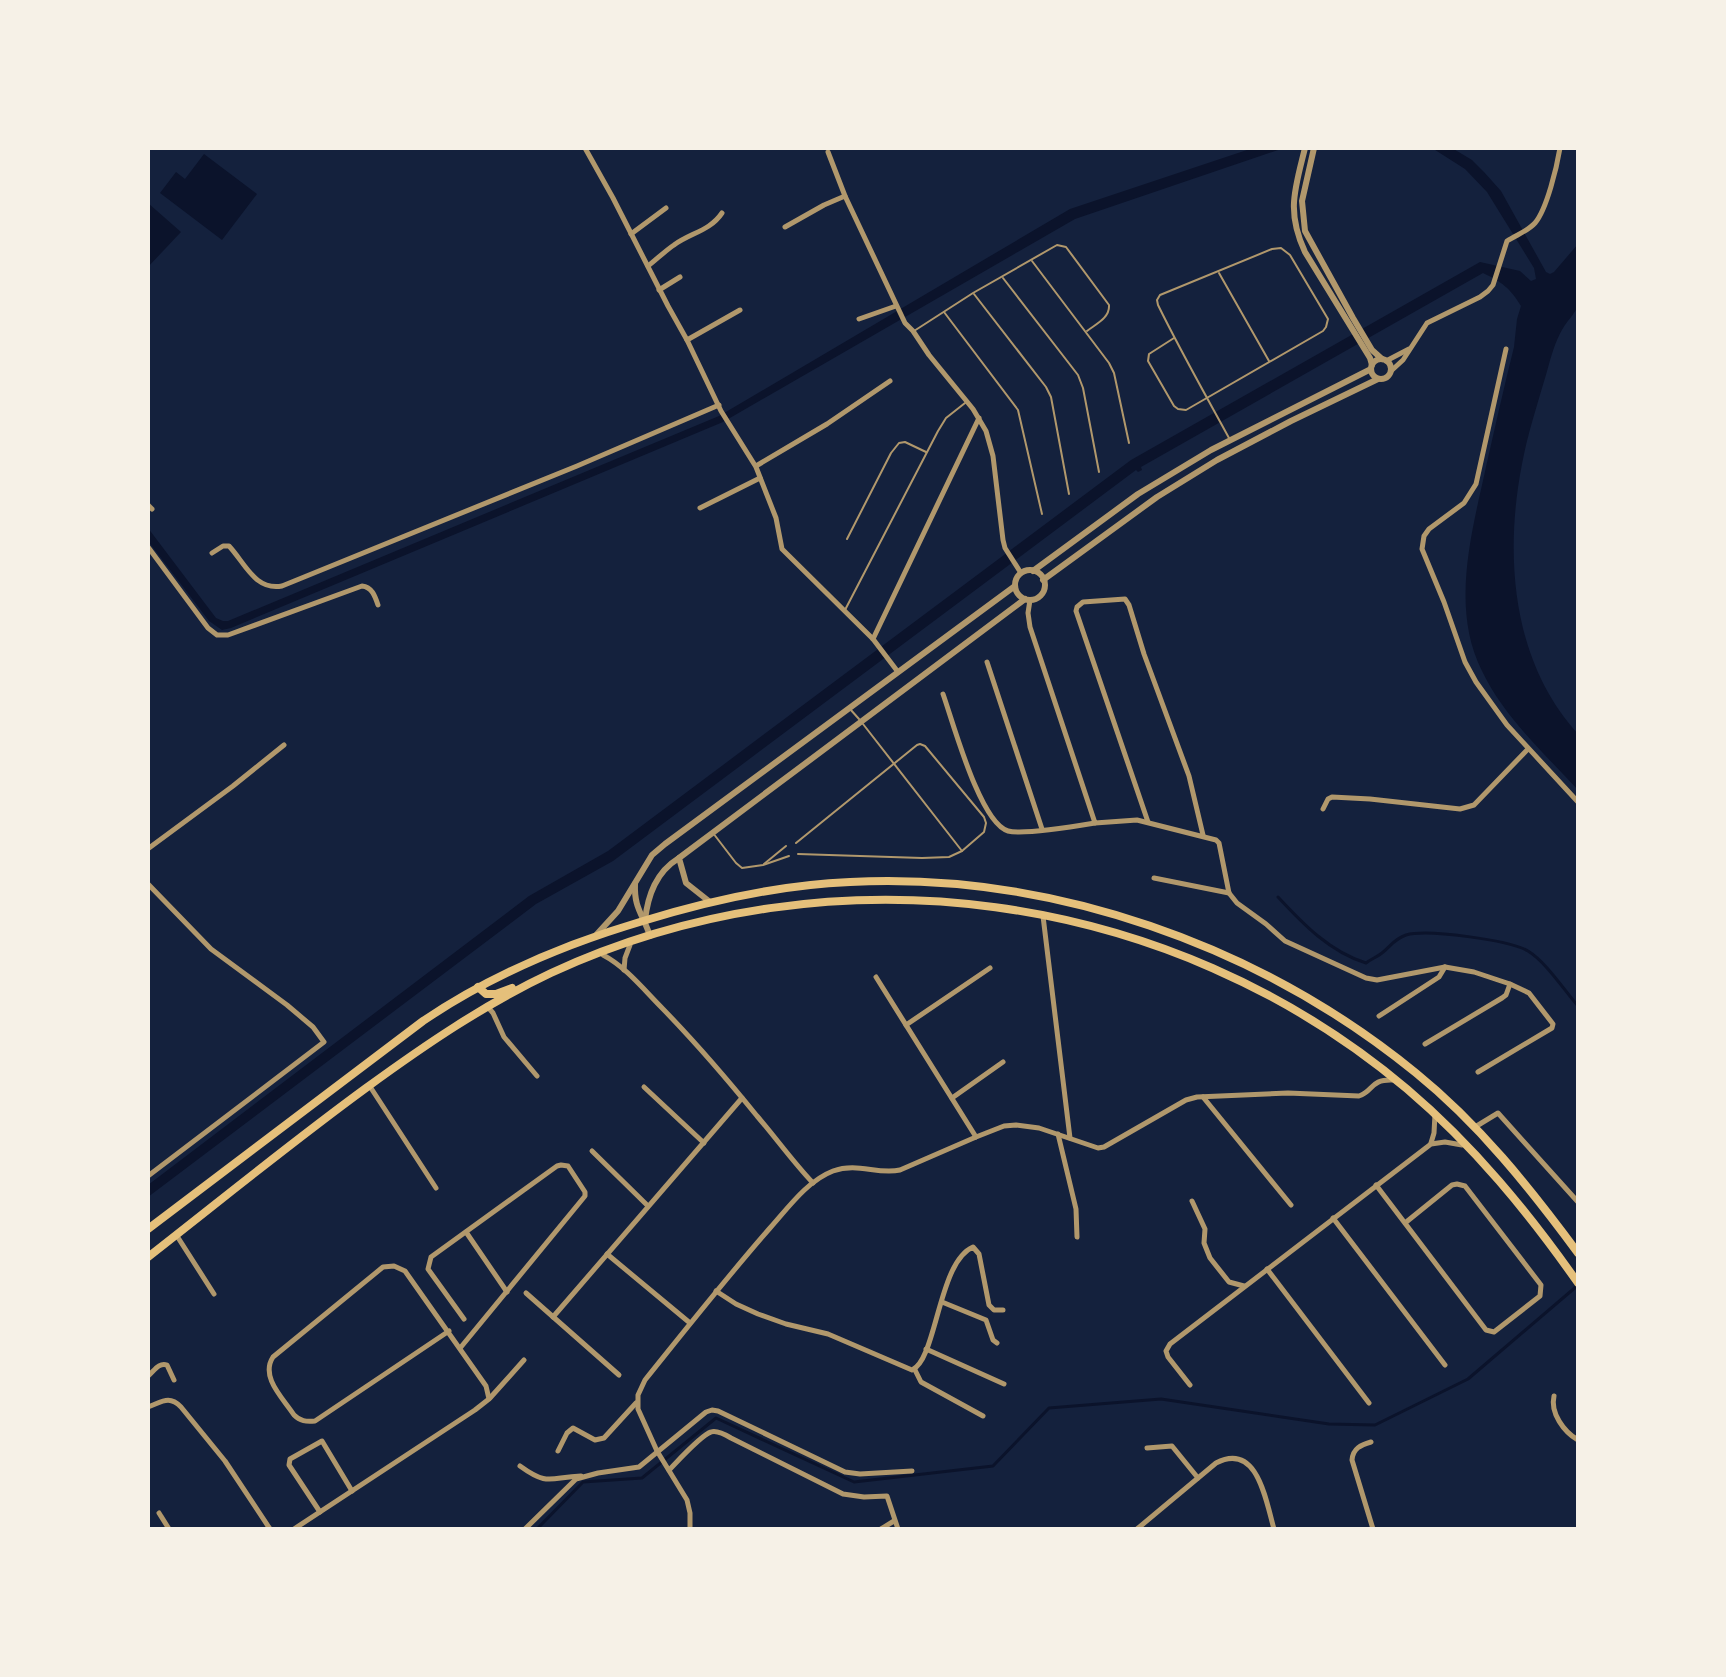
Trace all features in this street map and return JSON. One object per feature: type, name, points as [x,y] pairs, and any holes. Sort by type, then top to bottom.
[{"type":"highway","points":[[148,1229],[423,1021],[508,972],[597,934],[688,907],[787,888],[873,882],[974,887],[1084,906],[1207,947],[1254,969],[1304,996],[1395,1057],[1439,1093],[1475,1127],[1523,1181],[1578,1253]]},
{"type":"highway","points":[[148,1257],[369,1085],[450,1029],[535,981],[598,952],[715,918],[814,903],[928,901],[1043,914],[1141,940],[1200,962],[1296,1011],[1371,1061],[1435,1114],[1468,1146],[1544,1235],[1578,1283]]},
{"type":"highway","points":[[1083,924],[1088,915],[1084,906]]},
{"type":"highway","points":[[478,987],[486,994],[496,994],[535,981]]},
{"type":"street","points":[[585,148],[720,408],[756,467],[776,518],[782,549],[873,639],[898,672]]},
{"type":"street","points":[[1305,148],[1293,201],[1298,236],[1305,252],[1369,351],[1372,374],[1378,379]]},
{"type":"street","points":[[1043,580],[1157,497],[1217,460],[1291,421],[1385,378],[1403,360],[1427,323],[1486,293],[1495,280],[1507,241],[1528,229],[1538,218],[1553,180],[1560,148]]},
{"type":"street","points":[[1314,149],[1302,201],[1305,231],[1350,320]]},
{"type":"street","points":[[828,152],[845,196],[905,323],[986,431],[993,456],[1005,548],[1021,573]]},
{"type":"street","points":[[785,227],[845,196]]},
{"type":"street","points":[[631,234],[666,208]]},
{"type":"street","points":[[648,266],[676,243],[716,222],[722,213]]},
{"type":"street","points":[[659,290],[680,277]]},
{"type":"street","points":[[859,319],[897,308]]},
{"type":"street","points":[[687,340],[740,310]]},
{"type":"street","points":[[1033,571],[1138,494],[1211,450],[1372,367],[1376,361],[1410,348]]},
{"type":"street","points":[[1506,349],[1476,484],[1464,503],[1429,529],[1424,536],[1422,549],[1465,662],[1476,682],[1507,725],[1578,802]]},
{"type":"street","points":[[1369,351],[1390,365],[1391,371]]},
{"type":"street","points":[[756,467],[890,381]]},
{"type":"street","points":[[212,553],[229,546],[262,584],[274,588],[282,586],[720,408]]},
{"type":"street","points":[[873,639],[979,418]]},
{"type":"street","points":[[700,508],[760,478]]},
{"type":"street","points":[[148,547],[208,628],[217,635],[228,635],[362,586],[373,592],[378,605]]},
{"type":"street","points":[[645,920],[656,879],[673,861],[1028,600],[1035,599],[1042,593],[1044,584],[1038,573],[1033,571],[1024,571],[1015,581],[1018,594],[1028,600]]},
{"type":"street","points":[[650,936],[634,896],[637,877],[652,855],[1015,586]]},
{"type":"street","points":[[1148,822],[1076,611],[1083,602],[1125,599],[1129,605],[1189,776],[1203,835]]},
{"type":"street","points":[[1028,600],[1030,627],[1095,823]]},
{"type":"street","points":[[987,662],[1042,829]]},
{"type":"street","points":[[943,694],[978,794],[1002,828],[1015,832],[1127,820],[1203,835],[1219,843],[1229,893],[1285,941],[1366,978],[1377,980],[1445,967],[1474,972],[1529,993],[1553,1024],[1552,1028],[1478,1072]]},
{"type":"street","points":[[148,847],[284,745]]},
{"type":"street","points":[[1323,809],[1332,797],[1460,809],[1474,805],[1528,749]]},
{"type":"street","points":[[679,858],[686,883],[710,902]]},
{"type":"street","points":[[1154,878],[1229,893]]},
{"type":"street","points":[[148,884],[211,949],[287,1005],[313,1027],[324,1042],[148,1176]]},
{"type":"street","points":[[597,934],[618,911],[635,884]]},
{"type":"street","points":[[1043,914],[1070,1138]]},
{"type":"street","points":[[624,971],[631,941]]},
{"type":"street","points":[[598,952],[624,971],[689,1036],[813,1183]]},
{"type":"street","points":[[1379,1016],[1439,977],[1445,967]]},
{"type":"street","points":[[906,1025],[990,968]]},
{"type":"street","points":[[876,977],[976,1137]]},
{"type":"street","points":[[1425,1044],[1502,998],[1510,984]]},
{"type":"street","points":[[487,1006],[504,1037],[537,1076]]},
{"type":"street","points":[[690,1529],[689,1505],[641,1416],[638,1395],[645,1380],[716,1291],[813,1183],[844,1167],[900,1170],[1004,1126],[1027,1125],[1098,1148],[1186,1100],[1203,1096],[1288,1093],[1359,1096],[1366,1093],[1373,1079],[1371,1061]]},
{"type":"street","points":[[952,1098],[1003,1062]]},
{"type":"street","points":[[1373,1079],[1396,1080]]},
{"type":"street","points":[[369,1085],[436,1188]]},
{"type":"street","points":[[644,1087],[704,1143]]},
{"type":"street","points":[[1203,1096],[1291,1205]]},
{"type":"street","points":[[553,1317],[742,1098]]},
{"type":"street","points":[[1475,1127],[1498,1113],[1578,1202]]},
{"type":"street","points":[[1431,1144],[1435,1114]]},
{"type":"street","points":[[1058,1134],[1076,1209],[1077,1237]]},
{"type":"street","points":[[1190,1385],[1168,1357],[1167,1348],[1431,1144],[1445,1142],[1468,1146]]},
{"type":"street","points":[[592,1151],[648,1206]]},
{"type":"street","points":[[461,1347],[585,1196],[572,1170],[565,1165],[557,1166],[431,1257],[428,1269],[464,1319]]},
{"type":"street","points":[[1376,1185],[1486,1330],[1494,1332],[1540,1296],[1541,1285],[1465,1186],[1452,1185],[1405,1223]]},
{"type":"street","points":[[1192,1201],[1205,1229],[1204,1243],[1210,1258],[1229,1282],[1245,1286]]},
{"type":"street","points":[[1333,1218],[1445,1365]]},
{"type":"street","points":[[466,1232],[507,1292]]},
{"type":"street","points":[[176,1235],[214,1294]]},
{"type":"street","points":[[716,1291],[758,1314],[828,1334],[909,1370],[919,1366],[956,1265],[964,1253],[973,1247],[979,1254],[989,1305],[994,1310],[1003,1310]]},
{"type":"street","points":[[607,1254],[690,1323]]},
{"type":"street","points":[[449,1331],[315,1421],[304,1421],[294,1415],[269,1377],[268,1367],[273,1357],[383,1267],[394,1266],[405,1271],[461,1347],[486,1386],[489,1399]]},
{"type":"street","points":[[1267,1269],[1369,1403]]},
{"type":"street","points":[[526,1293],[619,1375]]},
{"type":"street","points":[[942,1302],[986,1320],[997,1343]]},
{"type":"street","points":[[926,1349],[1004,1384]]},
{"type":"street","points":[[294,1529],[475,1410],[524,1360]]},
{"type":"street","points":[[148,1376],[164,1364],[174,1380]]},
{"type":"street","points":[[915,1370],[921,1382],[983,1416]]},
{"type":"street","points":[[1554,1396],[1552,1404],[1558,1419],[1578,1440]]},
{"type":"street","points":[[148,1407],[169,1400],[177,1403],[225,1461],[270,1529]]},
{"type":"street","points":[[558,1451],[573,1428],[595,1440],[604,1438],[637,1402]]},
{"type":"street","points":[[520,1466],[541,1479],[636,1469],[706,1412],[715,1410],[845,1472],[912,1471]]},
{"type":"street","points":[[668,1468],[711,1432],[715,1432],[843,1494],[887,1496],[898,1529]]},
{"type":"street","points":[[320,1512],[289,1465],[290,1459],[322,1441],[352,1491]]},
{"type":"street","points":[[1371,1442],[1360,1446],[1352,1460],[1373,1529]]},
{"type":"street","points":[[1147,1448],[1172,1446],[1198,1478]]},
{"type":"street","points":[[1137,1529],[1224,1459],[1239,1458],[1254,1470],[1274,1529]]},
{"type":"street","points":[[525,1529],[582,1476]]},
{"type":"street","points":[[159,1513],[169,1529]]},
{"type":"street","points":[[881,1529],[894,1521]]},
{"type":"lane","points":[[913,331],[1057,245],[1066,247],[1110,308],[1107,316],[1087,331]]},
{"type":"lane","points":[[1174,338],[1149,354],[1148,361],[1174,406],[1186,410],[1207,398],[1270,362],[1323,331],[1328,319],[1290,255],[1281,248],[1272,249],[1158,297],[1158,305],[1174,338],[1207,398],[1223,426],[1230,440]]},
{"type":"lane","points":[[1032,260],[1109,363],[1114,373],[1129,443]]},
{"type":"lane","points":[[1218,271],[1270,362]]},
{"type":"lane","points":[[1002,277],[1078,375],[1099,472]]},
{"type":"lane","points":[[973,293],[1051,397],[1069,494]]},
{"type":"lane","points":[[944,311],[1018,410],[1042,514]]},
{"type":"lane","points":[[844,610],[946,418],[966,402]]},
{"type":"lane","points":[[847,539],[899,443],[905,442],[927,453]]},
{"type":"lane","points":[[850,708],[962,851]]},
{"type":"lane","points":[[796,843],[917,745],[925,746],[984,817],[987,827],[962,851],[949,857],[798,854]]},
{"type":"lane","points":[[713,833],[739,866],[763,865],[789,856]]},
{"type":"lane","points":[[763,865],[786,846]]},
{"type":"water","points":[[1253,148],[1284,148],[1075,219],[723,422],[231,628],[222,630],[209,621],[148,541],[148,528],[216,618],[228,621],[719,416],[1070,209]]},
{"type":"water","points":[[1432,148],[1452,148],[1484,172],[1501,191],[1546,272],[1554,272],[1578,244],[1578,305],[1556,344],[1522,464],[1514,535],[1514,571],[1518,606],[1539,674],[1556,706],[1578,734],[1578,790],[1526,734],[1491,688],[1472,647],[1467,621],[1470,543],[1521,306],[1505,286],[1483,273],[1141,467],[1142,470],[1136,470],[613,861],[536,904],[148,1197],[148,1185],[529,896],[608,851],[1131,460],[1480,262],[1520,271],[1531,281],[1536,279],[1534,268],[1487,192],[1465,169]]},
{"type":"water","points":[[204,154],[257,194],[222,240],[160,193],[176,172],[185,179]]},
{"type":"water","points":[[148,203],[181,232],[148,267]]},
{"type":"waterway","points":[[1278,897],[1307,927],[1329,944],[1366,963],[1406,935],[1432,933],[1518,947],[1541,962],[1578,1006]]},
{"type":"waterway","points":[[537,1529],[583,1482],[642,1478],[716,1418],[854,1482],[993,1466],[1049,1408],[1161,1399],[1329,1424],[1375,1425],[1468,1379],[1577,1286]]}]
